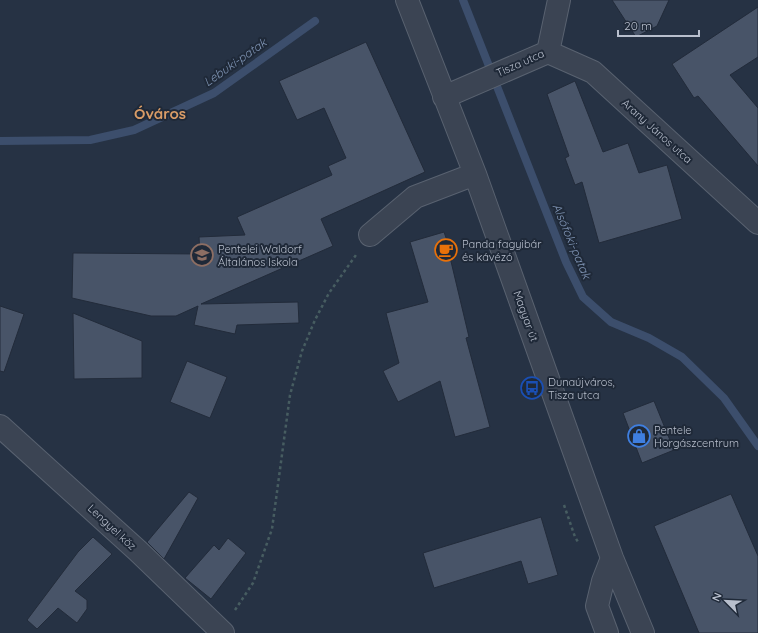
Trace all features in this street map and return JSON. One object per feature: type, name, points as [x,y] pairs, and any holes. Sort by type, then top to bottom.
[{"type":"street","name":"Magyar út","points":[[407,0],[475,174],[612,558],[643,633]]},
{"type":"street","name":"Tisza utca","points":[[444,97],[548,52],[559,0]]},
{"type":"street","name":"Arany János utca","points":[[548,52],[593,72],[758,223]]},
{"type":"street","points":[[370,235],[415,197],[475,174]]},
{"type":"street","name":"Lengyel köz","points":[[3,432],[138,551],[221,633]]},
{"type":"street","points":[[607,633],[597,606],[603,581],[612,558]]},
{"type":"path","points":[[221,633],[253,583],[272,529],[290,395],[302,351],[315,320],[329,293],[370,235]]},
{"type":"building","points":[[612,0],[669,0],[657,26],[636,37]]},
{"type":"building","points":[[758,7],[758,57],[730,75],[758,108],[758,166],[698,96],[694,98],[672,64]]},
{"type":"building","points":[[366,42],[425,172],[321,219],[333,246],[201,304],[298,302],[299,323],[237,325],[235,334],[194,325],[198,306],[176,316],[151,316],[72,298],[73,253],[200,254],[199,237],[245,235],[237,217],[332,175],[328,166],[346,158],[324,108],[297,120],[279,81]]},
{"type":"building","points":[[575,81],[603,152],[628,143],[639,173],[667,165],[682,219],[599,243],[582,182],[575,185],[565,158],[569,156],[547,94]]},
{"type":"building","points":[[444,232],[451,252],[449,253],[469,337],[466,338],[490,427],[455,437],[440,381],[398,402],[383,371],[399,363],[386,313],[428,302],[410,242]]},
{"type":"building","points":[[0,306],[24,314],[4,372],[0,371]]},
{"type":"building","points":[[73,313],[142,341],[142,378],[74,379]]},
{"type":"building","points":[[187,361],[227,377],[210,418],[170,402]]},
{"type":"building","points":[[654,401],[674,450],[642,463],[623,413]]},
{"type":"building","points":[[189,492],[198,498],[164,559],[147,542]]},
{"type":"building","points":[[731,494],[758,556],[758,633],[699,633],[654,526]]},
{"type":"building","points":[[541,517],[558,575],[528,584],[521,561],[434,588],[423,553]]},
{"type":"building","points":[[93,537],[112,554],[75,591],[87,600],[87,609],[77,623],[58,608],[37,629],[27,620],[78,552]]},
{"type":"building","points":[[228,538],[246,553],[211,599],[185,578],[214,545],[219,550]]},
{"type":"waterway","name":"Alsófoki-patak","points":[[463,0],[566,262],[583,297],[611,322],[649,338],[682,357],[724,398],[758,446]]},
{"type":"waterway","name":"Lebuki-patak","points":[[0,141],[90,140],[134,130],[214,93],[315,21]]},
{"type":"place","name":"Panda fagyibár és kávézó","points":[[446,250]]},
{"type":"place","name":"Pentelei Waldorf Általános Iskola","points":[[202,255]]},
{"type":"place","name":"Dunaújváros, Tisza utca","points":[[532,388]]},
{"type":"place","name":"Pentele Horgászcentrum","points":[[639,436]]},
{"type":"district","name":"Óváros","points":[[160,113]]}]
